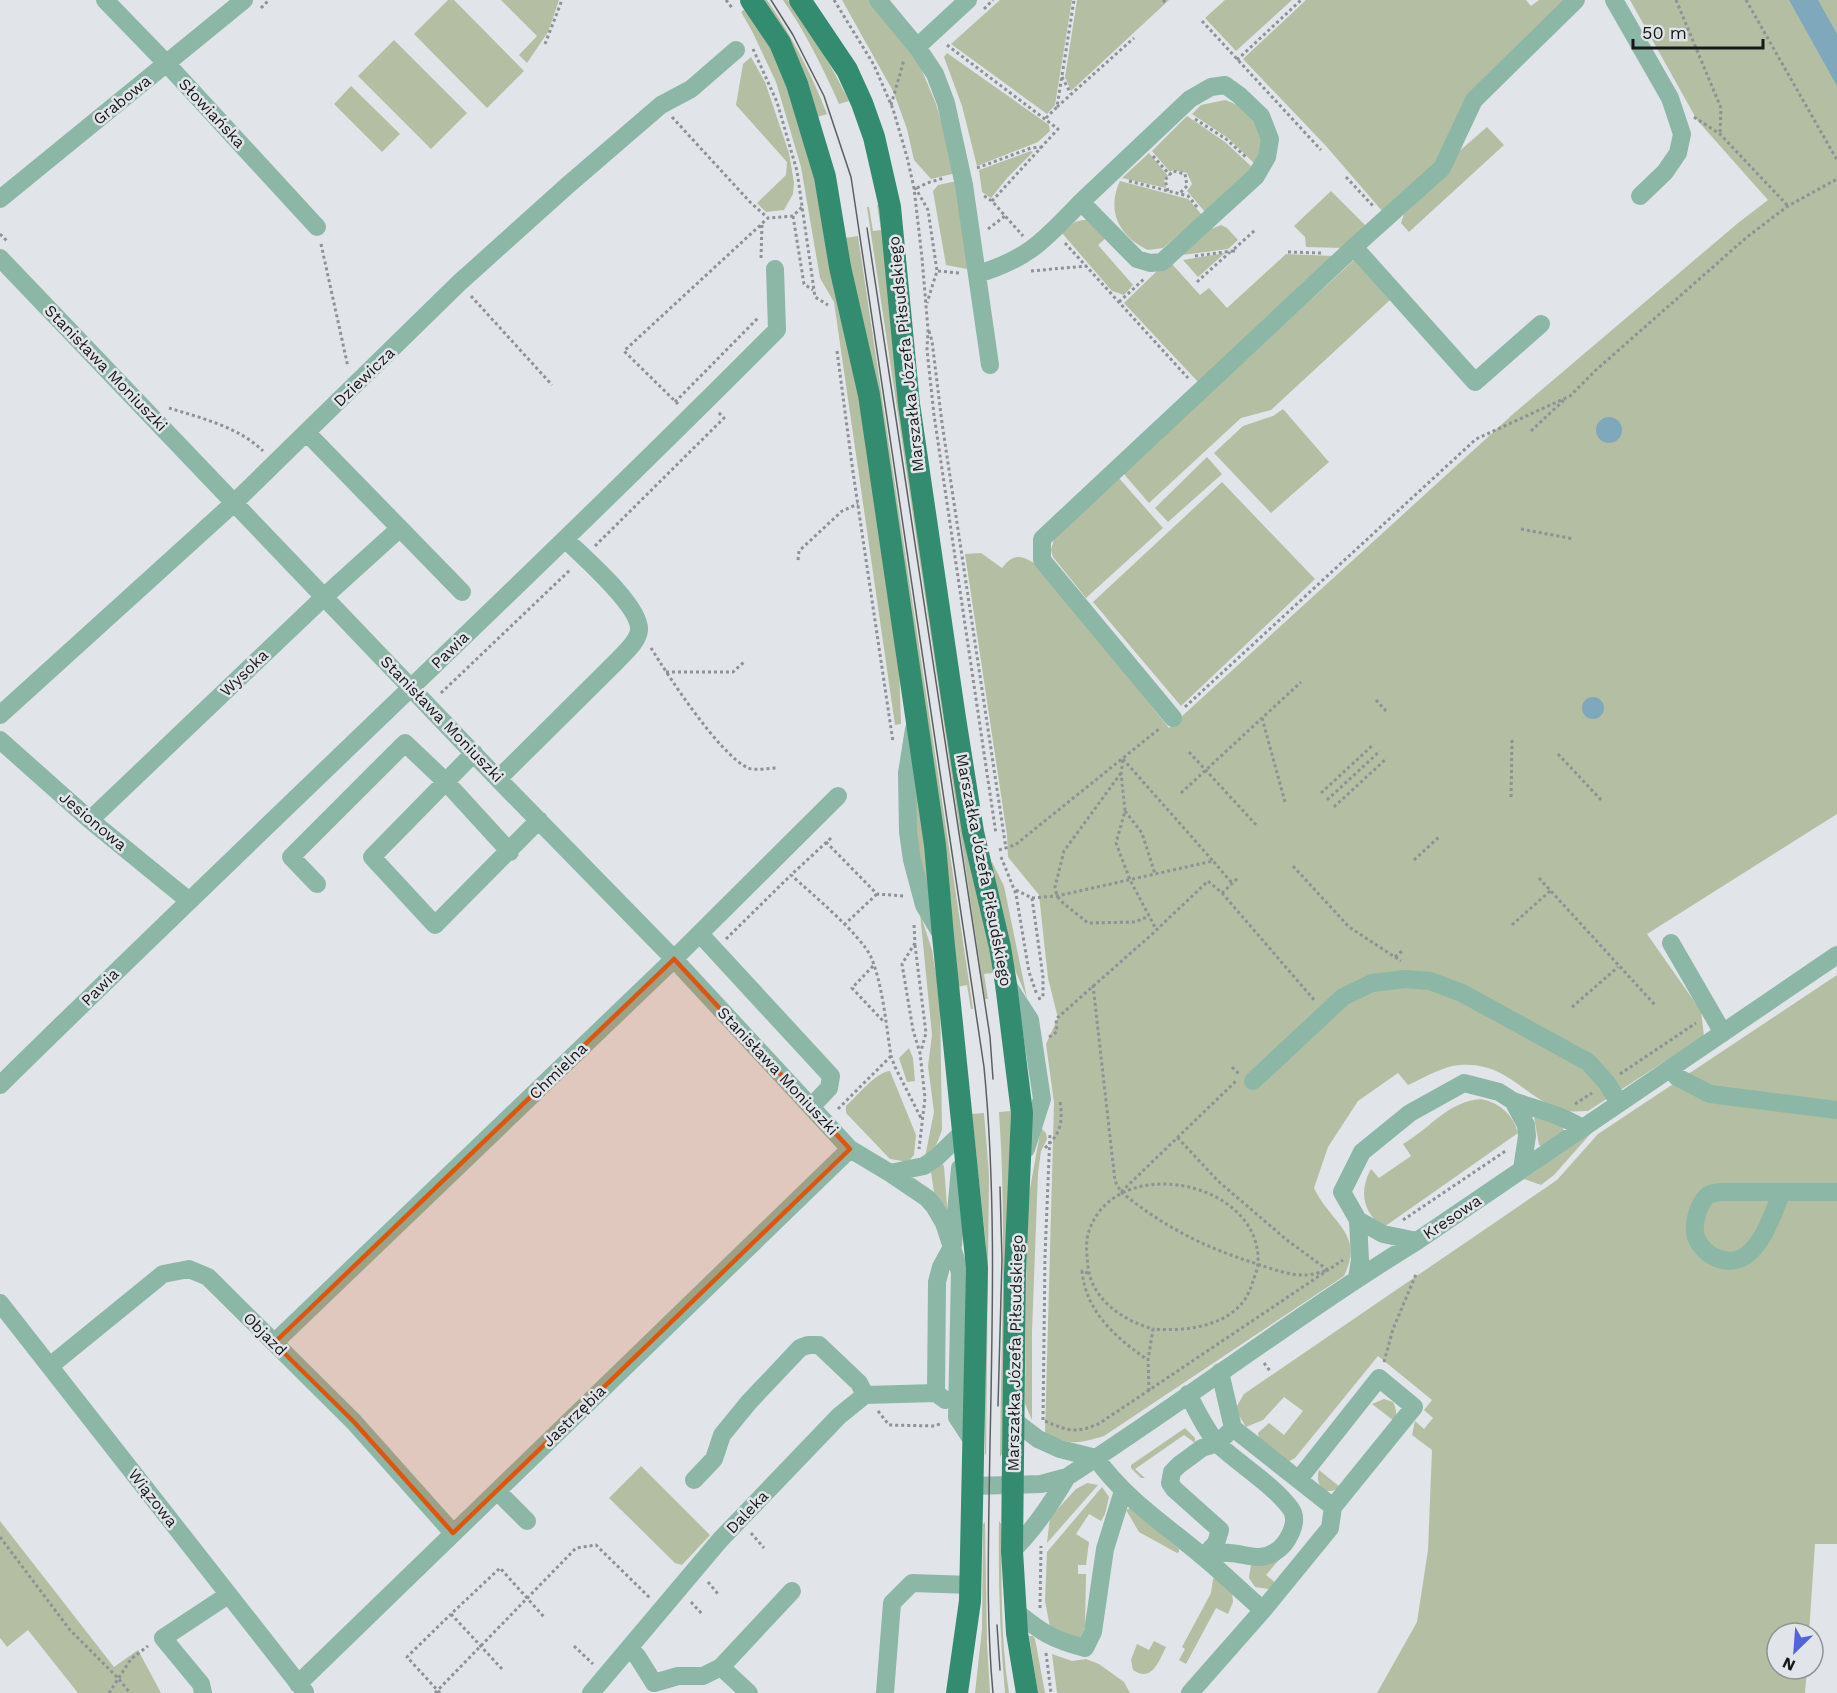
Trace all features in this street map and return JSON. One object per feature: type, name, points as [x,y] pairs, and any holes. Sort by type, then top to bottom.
[{"type":"main road","name":"Marszałka Józefa Piłsudskiego","points":[[800,0],[847,70],[862,103],[874,137],[890,207],[909,404],[954,707],[973,832],[1000,947],[1006,984],[1022,1113],[1015,1273],[1012,1551],[1017,1633],[1027,1693]]},
{"type":"main road","points":[[743,7],[780,43],[797,84],[825,177],[840,267],[869,395],[935,845],[942,936],[977,1268],[971,1584],[957,1693]]},
{"type":"street","name":"Słowiańska","points":[[105,0],[317,227]]},
{"type":"street","name":"Grabowa","points":[[0,199],[243,0]]},
{"type":"street","points":[[878,0],[935,74],[946,103],[985,272],[990,364]]},
{"type":"street","points":[[1173,718],[1042,560],[1041,539],[1442,168],[1474,100],[1576,0]]},
{"type":"street","points":[[1614,0],[1670,98],[1682,127],[1681,145],[1665,172],[1640,196]]},
{"type":"street","points":[[914,44],[973,8]]},
{"type":"street","name":"Dziewicza","points":[[0,715],[235,502],[459,283],[568,185],[662,105],[691,89],[744,47]]},
{"type":"street","points":[[985,272],[1008,264],[1034,248],[1180,108],[1210,87],[1225,85],[1261,116],[1270,139],[1267,157],[1256,176],[1162,262],[1150,263],[1137,259],[1082,202]]},
{"type":"street","name":"Stanisława Moniuszki","points":[[4,250],[235,502],[325,596],[416,682],[498,779],[674,959],[850,1149],[927,1198],[939,1214],[953,1245]]},
{"type":"street","points":[[1350,251],[1475,382],[1541,324]]},
{"type":"street","name":"Pawia","points":[[0,1085],[188,900],[691,417],[777,330],[768,264]]},
{"type":"street","points":[[307,433],[462,592]]},
{"type":"street","name":"Wysoka","points":[[90,820],[325,596],[399,529]]},
{"type":"street","points":[[498,779],[635,642],[639,630],[636,616],[625,599],[565,539]]},
{"type":"street","name":"Jesionowa","points":[[0,740],[90,820],[188,900]]},
{"type":"street","points":[[317,884],[291,857],[405,743],[446,782],[510,852]]},
{"type":"street","points":[[474,753],[372,857],[409,899],[435,925],[510,852],[521,837],[539,820]]},
{"type":"street","name":"Chmielna","points":[[274,1343],[674,959],[705,940],[838,796]]},
{"type":"street","points":[[705,940],[831,1076],[829,1088],[811,1107]]},
{"type":"street","points":[[1671,943],[1723,1033]]},
{"type":"street","name":"Kresowa","points":[[1067,1476],[1837,955]]},
{"type":"street","points":[[1247,1076],[1343,997],[1372,983],[1430,981],[1462,993],[1588,1062],[1607,1083],[1619,1103]]},
{"type":"street","points":[[1671,1068],[1677,1077],[1710,1094],[1837,1110]]},
{"type":"street","points":[[1357,1278],[1360,1249],[1358,1220],[1342,1192],[1362,1152],[1410,1113],[1464,1083],[1499,1092],[1513,1101],[1568,1118],[1582,1128]]},
{"type":"street","points":[[1513,1101],[1526,1125],[1527,1136],[1522,1169]]},
{"type":"street","points":[[890,1173],[924,1166],[936,1158],[964,1131]]},
{"type":"street","points":[[951,1419],[960,1272],[953,1245],[964,1131]]},
{"type":"street","name":"Jastrzębia","points":[[302,1688],[453,1533],[850,1149]]},
{"type":"street","points":[[1782,1192],[1759,1242],[1749,1254],[1737,1261],[1719,1260],[1706,1251],[1696,1237],[1695,1222],[1701,1205],[1708,1195],[1719,1192],[1837,1191]]},
{"type":"street","points":[[1358,1220],[1383,1234],[1417,1240]]},
{"type":"street","points":[[936,1393],[937,1282],[953,1245]]},
{"type":"street","name":"Objazd","points":[[50,1366],[163,1274],[189,1269],[208,1277],[354,1422],[453,1533]]},
{"type":"street","name":"Wiązowa","points":[[0,1303],[302,1688]]},
{"type":"street","points":[[694,1480],[714,1459],[722,1435],[748,1402],[800,1348],[808,1345],[819,1345],[859,1383],[868,1400],[936,1393],[947,1402],[951,1419],[974,1443]]},
{"type":"street","points":[[1220,1372],[1233,1428],[1333,1507]]},
{"type":"street","points":[[1190,1693],[1263,1610],[1330,1528],[1333,1507],[1414,1407],[1379,1378],[1299,1479]]},
{"type":"street","points":[[1188,1394],[1218,1443],[1293,1510],[1294,1525],[1288,1538],[1275,1552],[1260,1557],[1246,1557],[1230,1553],[1203,1557]]},
{"type":"street","name":"Daleka","points":[[591,1693],[720,1540],[839,1416],[868,1400]]},
{"type":"street","points":[[1013,1420],[1038,1439],[1059,1449],[1096,1458],[1110,1478],[1123,1491],[1263,1610]]},
{"type":"street","points":[[1203,1557],[1216,1543],[1220,1530],[1174,1489],[1170,1483],[1172,1472],[1186,1458],[1202,1448],[1218,1443],[1233,1428]]},
{"type":"street","points":[[973,1486],[1041,1484],[1067,1476]]},
{"type":"street","points":[[1012,1551],[1028,1536],[1067,1476]]},
{"type":"street","points":[[497,1491],[527,1521]]},
{"type":"street","points":[[1016,1611],[1044,1634],[1060,1642],[1085,1648],[1093,1632],[1105,1549],[1123,1491]]},
{"type":"street","points":[[1240,1590],[1246,1557]]},
{"type":"street","points":[[885,1693],[892,1603],[912,1583],[971,1584]]},
{"type":"street","points":[[629,1649],[637,1656],[656,1688],[678,1676],[703,1676],[721,1667],[792,1591]]},
{"type":"street","points":[[203,1693],[201,1684],[163,1638],[228,1595]]},
{"type":"street","points":[[721,1667],[749,1693]]},
{"type":"path","points":[[545,44],[562,0]]},
{"type":"path","points":[[726,0],[743,7]]},
{"type":"path","points":[[834,0],[874,65],[902,138],[915,189],[934,415],[996,838]]},
{"type":"path","points":[[973,8],[993,0]]},
{"type":"path","points":[[1057,107],[1074,0]]},
{"type":"path","points":[[1237,60],[1301,0]]},
{"type":"path","points":[[1676,0],[1721,108],[1720,134]]},
{"type":"path","points":[[1746,0],[1837,160]]},
{"type":"path","points":[[1202,21],[1322,150]]},
{"type":"path","points":[[1045,118],[1134,38]]},
{"type":"path","points":[[954,39],[946,46],[1058,129],[992,201],[1034,248]]},
{"type":"path","points":[[891,106],[905,56],[914,44]]},
{"type":"path","points":[[744,47],[777,102],[797,171],[815,297],[835,310]]},
{"type":"path","points":[[1062,77],[1071,94]]},
{"type":"path","points":[[1670,98],[1720,134],[1788,206]]},
{"type":"path","points":[[662,105],[750,202],[768,218]]},
{"type":"path","points":[[1180,108],[1226,139],[1259,170]]},
{"type":"path","points":[[1143,144],[1170,175]]},
{"type":"path","points":[[975,169],[1031,148],[1041,147]]},
{"type":"path","points":[[1168,191],[1165,180],[1173,171],[1185,174],[1187,186],[1179,194]]},
{"type":"path","points":[[1109,176],[1188,196],[1208,219]]},
{"type":"path","points":[[1531,431],[1552,409],[1570,396],[1738,244],[1788,206],[1837,178]]},
{"type":"path","points":[[915,189],[940,179]]},
{"type":"path","points":[[915,189],[928,210],[938,271],[926,305]]},
{"type":"path","points":[[691,417],[624,351],[768,218],[793,216],[802,207]]},
{"type":"path","points":[[793,216],[804,284],[814,291]]},
{"type":"path","points":[[762,224],[768,264]]},
{"type":"path","points":[[317,227],[349,371]]},
{"type":"path","points":[[1197,282],[1255,230]]},
{"type":"path","points":[[1053,231],[1182,372]]},
{"type":"path","points":[[0,234],[4,250]]},
{"type":"path","points":[[1288,252],[1350,251]]},
{"type":"path","points":[[1119,302],[1162,262]]},
{"type":"path","points":[[985,272],[999,274],[1086,266]]},
{"type":"path","points":[[459,283],[552,386]]},
{"type":"path","points":[[675,402],[757,321],[759,316]]},
{"type":"path","points":[[928,330],[932,341],[942,423],[1006,849]]},
{"type":"path","points":[[837,341],[838,362],[894,747]]},
{"type":"path","points":[[999,850],[1015,845],[1173,718],[1476,439],[1570,396]]},
{"type":"path","points":[[164,406],[216,423],[245,438],[264,452]]},
{"type":"path","points":[[416,682],[439,696],[724,418],[714,408]]},
{"type":"path","points":[[798,560],[799,551],[842,511],[858,504]]},
{"type":"path","points":[[1521,529],[1574,538]]},
{"type":"path","points":[[639,630],[707,729],[735,759],[750,769],[776,768]]},
{"type":"path","points":[[666,672],[733,672],[744,662]]},
{"type":"path","points":[[1180,793],[1301,682]]},
{"type":"path","points":[[1376,700],[1386,711]]},
{"type":"path","points":[[1262,718],[1285,802]]},
{"type":"path","points":[[1511,797],[1512,740]]},
{"type":"path","points":[[1321,793],[1374,744]]},
{"type":"path","points":[[1327,800],[1380,751]]},
{"type":"path","points":[[1189,752],[1258,827]]},
{"type":"path","points":[[1558,754],[1603,802]]},
{"type":"path","points":[[1123,759],[1121,773],[1125,811],[1116,843],[1130,880],[1157,929]]},
{"type":"path","points":[[1123,759],[1232,883]]},
{"type":"path","points":[[1334,807],[1388,759]]},
{"type":"path","points":[[1121,773],[1064,850],[1055,887],[1057,896],[1088,924],[1135,922],[1149,916]]},
{"type":"path","points":[[987,777],[995,775]]},
{"type":"path","points":[[1125,811],[1142,833],[1155,874]]},
{"type":"path","points":[[1414,860],[1439,837]]},
{"type":"path","points":[[705,940],[725,940],[831,838]]},
{"type":"path","points":[[825,842],[877,894],[912,897]]},
{"type":"path","points":[[997,844],[1015,889],[1029,972],[1042,1007]]},
{"type":"path","points":[[1015,889],[1032,898],[1057,896],[1213,861]]},
{"type":"path","points":[[1293,866],[1348,927],[1401,961],[1415,980]]},
{"type":"path","points":[[791,875],[844,925],[870,956],[891,1056],[922,1120]]},
{"type":"path","points":[[1222,893],[1239,877]]},
{"type":"path","points":[[1539,879],[1655,1005]]},
{"type":"path","points":[[1043,1042],[1057,1032],[1056,1019],[1208,881],[1222,893],[1319,1005]]},
{"type":"path","points":[[1512,925],[1550,891]]},
{"type":"path","points":[[844,925],[877,894]]},
{"type":"path","points":[[1032,898],[1043,977],[1043,997],[1038,999]]},
{"type":"path","points":[[914,920],[926,1033],[921,1053]]},
{"type":"path","points":[[913,1030],[902,964],[915,943]]},
{"type":"path","points":[[1395,957],[1402,951]]},
{"type":"path","points":[[873,966],[852,988],[885,1023]]},
{"type":"path","points":[[1572,1007],[1618,967]]},
{"type":"path","points":[[1093,985],[1115,1181],[1121,1192],[1149,1215],[1217,1251],[1304,1275],[1328,1270]]},
{"type":"path","points":[[1556,1116],[1704,1017],[1712,1015]]},
{"type":"path","points":[[1049,1024],[1052,1045]]},
{"type":"path","points":[[838,1109],[891,1056]]},
{"type":"path","points":[[1121,1192],[1169,1182],[1196,1188],[1230,1205],[1254,1237],[1258,1264],[1250,1291],[1241,1306],[1203,1327],[1175,1330],[1154,1329],[1137,1324],[1116,1312],[1101,1297],[1089,1274],[1087,1256],[1088,1232],[1099,1214],[1121,1192],[1177,1137],[1247,1076],[1232,1067]]},
{"type":"path","points":[[1042,1154],[1060,1129],[1062,1115],[1060,1099]]},
{"type":"path","points":[[1056,1111],[1068,1118]]},
{"type":"path","points":[[1383,1234],[1527,1136]]},
{"type":"path","points":[[1177,1137],[1236,1197],[1288,1241],[1328,1270]]},
{"type":"path","points":[[1050,1143],[1044,1256],[1043,1420],[1067,1430],[1080,1431],[1100,1423],[1360,1249]]},
{"type":"path","points":[[1230,1205],[1236,1197]]},
{"type":"path","points":[[1089,1274],[1082,1271],[1083,1283],[1092,1305],[1108,1328],[1148,1360]]},
{"type":"path","points":[[1379,1378],[1393,1329],[1417,1272]]},
{"type":"path","points":[[1149,1391],[1148,1360],[1154,1329]]},
{"type":"path","points":[[868,1400],[889,1425],[935,1426],[951,1419]]},
{"type":"path","points":[[1043,1514],[1039,1598],[1051,1693]]},
{"type":"path","points":[[746,1527],[764,1548]]},
{"type":"path","points":[[0,1537],[70,1630],[130,1693]]},
{"type":"path","points":[[545,1618],[527,1598],[500,1568],[407,1657],[438,1692],[481,1644],[527,1598],[576,1548],[596,1545],[656,1604]]},
{"type":"path","points":[[702,1576],[718,1594]]},
{"type":"path","points":[[686,1596],[702,1615]]},
{"type":"path","points":[[451,1614],[502,1669]]},
{"type":"path","points":[[110,1693],[131,1659],[149,1645],[163,1638]]},
{"type":"path","points":[[574,1646],[594,1665]]},
{"type":"highlighted area","points":[[674,959],[850,1149],[453,1533],[354,1422],[274,1343]]},
{"type":"green space","points":[[448,0],[454,0],[524,71],[487,108],[414,34]]},
{"type":"green space","points":[[501,0],[559,0],[548,32],[527,63],[519,55],[537,36]]},
{"type":"green space","points":[[764,0],[767,0],[793,41],[827,114],[817,117]]},
{"type":"green space","points":[[783,0],[788,0],[805,24],[849,101],[839,104],[814,51]]},
{"type":"green space","points":[[842,0],[870,0],[918,61],[936,104],[956,173],[931,179],[914,160],[907,129],[894,93]]},
{"type":"green space","points":[[1000,0],[1072,0],[1055,105],[1047,114],[951,44]]},
{"type":"green space","points":[[1077,0],[1169,0],[1071,91],[1065,77]]},
{"type":"green space","points":[[1225,0],[1292,0],[1236,51],[1205,18]]},
{"type":"green space","points":[[1306,0],[1526,0],[1531,6],[1539,0],[1568,0],[1538,26],[1436,162],[1383,212],[1326,146],[1243,59]]},
{"type":"green space","points":[[1630,0],[1837,0],[1837,814],[1647,934],[1701,1011],[1704,1036],[1588,1111],[1560,1110],[1500,1073],[1475,1065],[1447,1068],[1408,1085],[1398,1073],[1358,1101],[1328,1147],[1314,1188],[1348,1239],[1351,1249],[1344,1276],[1104,1436],[1074,1442],[1045,1434],[1054,1103],[1046,1044],[1058,1018],[1048,978],[1039,895],[1008,857],[1007,835],[965,554],[981,553],[1002,568],[1016,557],[1030,560],[1040,567],[1169,728],[1512,415],[1768,200],[1697,120]]},
{"type":"green space","points":[[746,8],[767,39],[786,82],[815,180],[858,392],[899,663],[901,724],[895,725],[834,302],[820,278],[801,167],[776,82],[741,12]]},
{"type":"green space","points":[[394,40],[467,113],[431,149],[358,76]]},
{"type":"green space","points":[[947,53],[1049,125],[1050,131],[1038,142],[977,166],[962,106],[944,57]]},
{"type":"green space","points":[[751,57],[765,82],[789,153],[794,183],[793,194],[784,210],[766,212],[757,203],[786,175],[787,162],[736,105],[743,64]]},
{"type":"green space","points":[[351,86],[400,134],[382,152],[334,104]]},
{"type":"green space","points":[[1225,100],[1243,110],[1254,121],[1261,134],[1263,141],[1256,165],[1228,138],[1192,114],[1201,105]]},
{"type":"green space","points":[[1187,116],[1225,142],[1253,168],[1205,212],[1187,191],[1192,184],[1187,173],[1173,170],[1170,172],[1152,151]]},
{"type":"green space","points":[[1487,127],[1504,145],[1409,232],[1401,223],[1404,214],[1445,176],[1448,161]]},
{"type":"green space","points":[[1033,152],[991,198],[982,192],[979,170]]},
{"type":"green space","points":[[1149,153],[1168,176],[1164,180],[1166,188],[1122,178]]},
{"type":"green space","points":[[957,181],[972,270],[946,265],[933,191],[938,185]]},
{"type":"green space","points":[[1120,181],[1188,199],[1202,215],[1163,248],[1148,250],[1129,238],[1118,222],[1114,202]]},
{"type":"green space","points":[[1331,191],[1367,227],[1345,248],[1306,247],[1305,237],[1294,226]]},
{"type":"green space","points":[[877,205],[880,205],[988,932],[993,973],[984,974],[988,999],[985,999],[867,207],[869,207],[873,231],[881,230]]},
{"type":"green space","points":[[1087,220],[1108,236],[1098,245],[1133,285],[1124,295],[1112,291],[1062,233],[1075,222]]},
{"type":"green space","points":[[1221,225],[1238,240],[1228,249],[1182,255],[1211,229]]},
{"type":"green space","points":[[858,236],[973,1009],[971,1009],[967,985],[957,987],[845,238]]},
{"type":"green space","points":[[1225,253],[1198,277],[1183,260]]},
{"type":"green space","points":[[1286,254],[1334,256],[1198,382],[1124,303],[1158,270],[1172,264],[1200,295],[1209,288],[1227,308]]},
{"type":"green space","points":[[1354,260],[1390,300],[1271,410],[1241,418],[1149,503],[1123,473]]},
{"type":"green space","points":[[1283,409],[1329,462],[1271,513],[1214,453],[1243,426],[1273,416]]},
{"type":"green space","points":[[1207,457],[1222,474],[1168,522],[1155,508]]},
{"type":"green space","points":[[1118,477],[1163,528],[1086,598],[1053,557],[1051,550],[1054,539]]},
{"type":"green space","points":[[1222,482],[1315,579],[1181,706],[1093,602]]},
{"type":"green space","points":[[917,775],[929,893],[928,897],[912,812]]},
{"type":"green space","points":[[992,862],[1004,886],[1027,998],[1013,965]]},
{"type":"green space","points":[[920,913],[932,950],[940,999],[942,1130],[934,1149],[925,1157],[934,1112],[928,1066],[932,1035]]},
{"type":"green space","points":[[1837,975],[1837,1544],[1815,1544],[1810,1621],[1765,1621],[1765,1681],[1806,1681],[1805,1693],[1377,1693],[1417,1622],[1428,1550],[1432,1450],[1412,1435],[1415,1421],[1424,1429],[1433,1418],[1424,1410],[1432,1400],[1378,1356],[1295,1458],[1288,1462],[1259,1440],[1258,1433],[1269,1423],[1284,1435],[1303,1411],[1284,1397],[1263,1420],[1246,1427],[1238,1414],[1237,1406],[1244,1394],[1557,1180],[1598,1134]]},
{"type":"green space","points":[[909,1048],[913,1058],[915,1081],[907,1082],[899,1058]]},
{"type":"green space","points":[[890,1071],[916,1135],[914,1155],[908,1162],[890,1159],[846,1113],[846,1106],[867,1085],[879,1075]]},
{"type":"green space","points":[[1481,1099],[1505,1110],[1513,1120],[1518,1133],[1384,1227],[1371,1215],[1365,1201],[1365,1185],[1371,1169],[1379,1178],[1411,1156],[1403,1144],[1449,1110],[1469,1101]]},
{"type":"green space","points":[[1011,1111],[1002,1454],[1000,1457],[1003,1241],[999,1112]]},
{"type":"green space","points":[[984,1113],[989,1174],[986,1455],[986,1245],[972,1114]]},
{"type":"green space","points":[[1534,1117],[1562,1126],[1564,1131],[1542,1146],[1539,1145]]},
{"type":"green space","points":[[1041,1128],[1046,1133],[1047,1139],[1041,1151],[1038,1173],[1032,1332],[1032,1420],[1025,1404],[1027,1205]]},
{"type":"green space","points":[[1592,1132],[1554,1175],[1541,1185],[1524,1179]]},
{"type":"green space","points":[[942,1164],[948,1219],[935,1199],[931,1172]]},
{"type":"green space","points":[[1384,1399],[1393,1402],[1396,1411],[1394,1421],[1372,1404]]},
{"type":"green space","points":[[1185,1428],[1195,1438],[1195,1443],[1184,1435],[1135,1469],[1145,1478],[1141,1478],[1131,1468],[1131,1465]]},
{"type":"green space","points":[[641,1466],[710,1535],[682,1565],[675,1563],[609,1498]]},
{"type":"green space","points":[[1319,1470],[1340,1487],[1330,1491],[1322,1488],[1318,1481]]},
{"type":"green space","points":[[1087,1483],[1098,1485],[1047,1543],[1050,1517],[1076,1489]]},
{"type":"green space","points":[[1102,1487],[1109,1497],[1105,1514],[1101,1521],[1089,1514],[1076,1534],[1089,1542],[1086,1565],[1078,1565],[1078,1574],[1086,1574],[1085,1627],[1080,1638],[1050,1627],[1045,1601],[1047,1552]]},
{"type":"green space","points":[[1130,1508],[1179,1549],[1179,1552],[1139,1532],[1126,1510]]},
{"type":"green space","points":[[0,1521],[114,1667],[138,1650],[161,1693],[78,1693],[28,1630],[7,1647],[0,1638]]},
{"type":"green space","points":[[999,1521],[1001,1524],[1003,1630],[1009,1693],[1005,1693],[1002,1650]]},
{"type":"green space","points":[[985,1522],[990,1693],[975,1693],[982,1629],[983,1524]]},
{"type":"green space","points":[[1291,1546],[1266,1575],[1277,1584],[1268,1589],[1255,1587],[1249,1578],[1251,1564]]},
{"type":"green space","points":[[1215,1578],[1232,1593],[1233,1602],[1228,1614],[1216,1608],[1186,1664],[1179,1660],[1185,1649],[1182,1647],[1211,1593]]},
{"type":"green space","points":[[1029,1636],[1035,1639],[1045,1693],[1038,1693]]},
{"type":"green space","points":[[1154,1641],[1166,1647],[1154,1669],[1145,1674],[1133,1670],[1131,1660],[1137,1644],[1149,1650]]},
{"type":"green space","points":[[1052,1654],[1072,1661],[1086,1659],[1099,1664],[1124,1682],[1130,1693],[1057,1693]]},
{"type":"water","points":[[1789,0],[1818,0],[1837,34],[1837,86]]},
{"type":"water","points":[[1609,417],[1618,421],[1622,430],[1618,439],[1609,443],[1600,439],[1596,430],[1600,421]]},
{"type":"water","points":[[1593,697],[1601,700],[1604,708],[1601,716],[1593,719],[1585,716],[1582,708],[1585,700]]},
{"type":"tram line","points":[[771,0],[793,35],[824,96],[851,177],[984,1067],[992,1230],[988,1574],[993,1693]]},
{"type":"tram line","points":[[867,228],[990,1037],[993,1079]]},
{"type":"tram line","points":[[998,1406],[1002,1260],[1000,1187]]},
{"type":"tram line","points":[[997,1625],[1000,1670]]}]
